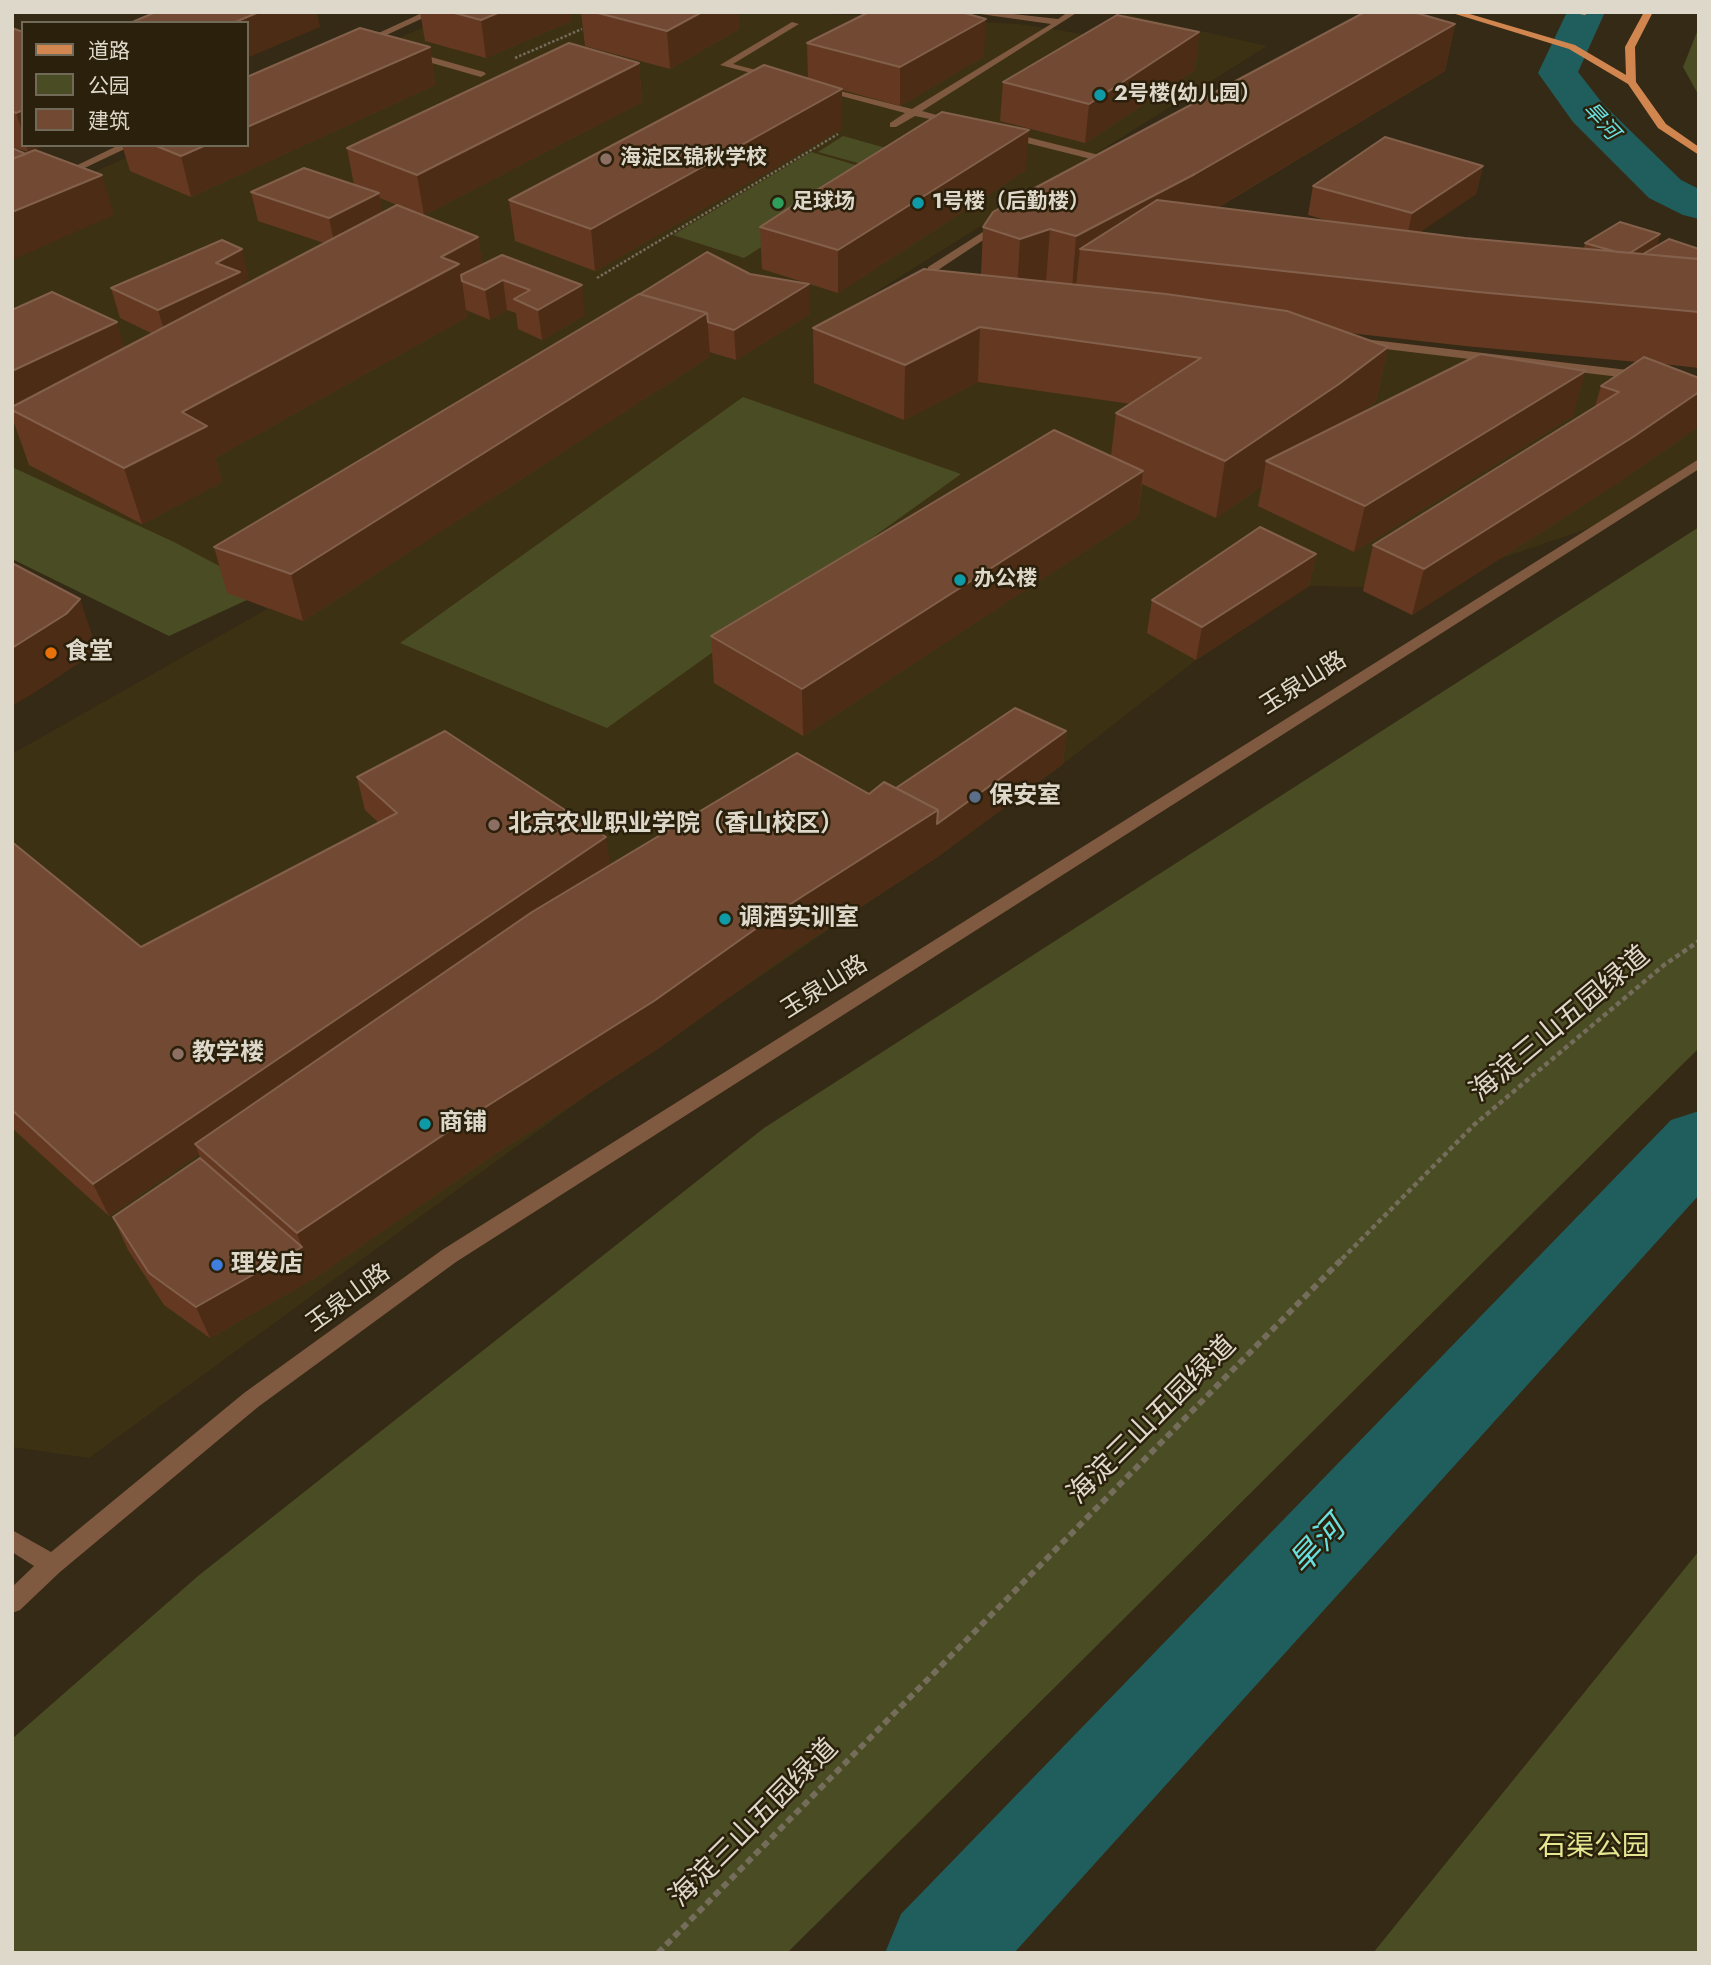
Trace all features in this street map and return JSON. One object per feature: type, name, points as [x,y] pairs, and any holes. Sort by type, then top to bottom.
[{"type":"main road","points":[[1453,12],[1572,47],[1631,82],[1661,126],[1699,152]]},
{"type":"main road","points":[[1573,12],[1585,12]]},
{"type":"main road","points":[[1631,82],[1630,47],[1648,12]]},
{"type":"street","points":[[354,47],[432,12]]},
{"type":"street","points":[[970,12],[1060,22]]},
{"type":"street","points":[[893,125],[1074,12]]},
{"type":"street","points":[[779,78],[725,65],[795,24]]},
{"type":"street","points":[[366,42],[379,45]]},
{"type":"street","points":[[404,52],[481,74]]},
{"type":"street","points":[[805,85],[964,125]]},
{"type":"street","points":[[1002,134],[1103,159]]},
{"type":"street","points":[[70,171],[124,147]]},
{"type":"street","points":[[1091,167],[1115,153]]},
{"type":"street","points":[[957,294],[934,285],[932,269],[1012,218]]},
{"type":"street","points":[[1354,342],[1657,377]]},
{"type":"street","name":"玉泉山路","points":[[12,1602],[52,1565],[251,1401],[449,1256],[1699,463]]},
{"type":"street","points":[[12,1540],[52,1565]]},
{"type":"path","points":[[506,62],[582,29]]},
{"type":"path","points":[[597,278],[848,128]]},
{"type":"path","name":"海淀三山五园绿道","points":[[658,1953],[1475,1124],[1664,965],[1699,940]]},
{"type":"shaded area","name":"北京农业职业学院（香山校区）","points":[[458,12],[789,12],[1019,24],[1089,35],[1125,14],[1267,46],[844,312],[969,299],[1699,382],[1699,463],[1604,523],[1415,588],[1309,586],[1196,660],[1063,764],[891,887],[597,1088],[89,1458],[12,1447],[12,754],[267,609],[12,483],[12,155],[94,172],[150,147],[248,147],[248,105]]},
{"type":"green space","points":[[1699,27],[1699,96],[1683,67]]},
{"type":"green space","points":[[843,136],[900,152],[876,168],[818,152]]},
{"type":"green space","name":"足球场","points":[[811,152],[880,172],[744,258],[673,235]]},
{"type":"green space","points":[[743,397],[961,474],[607,728],[400,643]]},
{"type":"green space","points":[[12,467],[174,542],[255,585],[249,599],[169,636],[12,559]]},
{"type":"green space","points":[[1699,527],[1699,1048],[787,1953],[12,1953],[12,1739],[198,1576],[764,1128]]},
{"type":"green space","name":"石渠公园","points":[[1699,1551],[1699,1953],[1373,1953]]},
{"type":"building","points":[[156,12],[259,12],[238,21],[135,21]]},
{"type":"building","points":[[451,12],[500,12],[481,20]]},
{"type":"building","points":[[594,12],[702,12],[667,31]]},
{"type":"building","points":[[869,12],[961,12],[986,19],[900,67],[807,43]]},
{"type":"building","points":[[1365,12],[1413,12],[1455,24],[1195,174],[1076,236],[1050,229],[1020,239],[983,227],[993,212],[1033,189]]},
{"type":"building","points":[[1117,15],[1199,32],[1089,104],[1003,82]]},
{"type":"building","points":[[12,28],[21,31],[21,111],[12,111]]},
{"type":"building","points":[[360,28],[430,47],[248,127],[248,77]]},
{"type":"building","points":[[569,43],[639,63],[417,175],[347,148]]},
{"type":"building","points":[[764,65],[842,89],[591,229],[509,200]]},
{"type":"building","points":[[942,112],[1029,130],[838,250],[760,227],[809,195]]},
{"type":"building","points":[[1385,137],[1483,166],[1412,213],[1313,186]]},
{"type":"building","points":[[159,147],[201,147],[181,156]]},
{"type":"building","points":[[12,148],[26,154],[12,159]]},
{"type":"building","points":[[35,150],[102,175],[12,212],[12,159]]},
{"type":"building","points":[[304,168],[379,193],[329,218],[251,192]]},
{"type":"building","points":[[1157,200],[1465,238],[1699,259],[1699,312],[1478,292],[1080,249]]},
{"type":"building","points":[[397,205],[478,237],[441,257],[459,264],[182,412],[207,426],[124,468],[12,410],[12,407]]},
{"type":"building","points":[[1620,222],[1660,234],[1630,253],[1585,243]]},
{"type":"building","points":[[1669,239],[1699,249],[1699,258],[1643,254]]},
{"type":"building","points":[[222,240],[242,249],[216,263],[240,272],[158,310],[111,288]]},
{"type":"building","points":[[707,252],[750,274],[809,284],[734,330],[708,322],[707,313],[640,294]]},
{"type":"building","points":[[502,255],[582,285],[538,310],[514,299],[530,290],[503,280],[485,290],[462,281],[461,275]]},
{"type":"building","points":[[924,269],[1166,294],[1287,311],[1388,347],[1339,384],[1225,461],[1116,413],[1201,358],[980,327],[905,365],[813,328]]},
{"type":"building","points":[[52,292],[117,322],[12,371],[12,310]]},
{"type":"building","points":[[639,294],[707,313],[291,574],[214,547]]},
{"type":"building","points":[[1480,354],[1586,371],[1365,506],[1266,461]]},
{"type":"building","points":[[1644,357],[1699,378],[1699,392],[1633,437],[1424,569],[1373,545],[1619,392],[1601,386]]},
{"type":"building","points":[[1054,430],[1143,471],[802,689],[711,636]]},
{"type":"building","points":[[1260,527],[1316,554],[1202,627],[1152,600]]},
{"type":"building","points":[[12,563],[80,599],[66,614],[12,648]]},
{"type":"building","points":[[1015,708],[1066,731],[937,824],[938,810],[896,788]]},
{"type":"building","name":"教学楼","points":[[445,731],[606,837],[93,1184],[12,1110],[12,842],[141,947],[397,813],[357,777]]},
{"type":"building","points":[[797,753],[869,794],[884,782],[938,810],[792,903],[654,1001],[476,1113],[297,1233],[195,1144],[532,912]]},
{"type":"building","name":"理发店","points":[[200,1158],[302,1247],[196,1307],[149,1273],[113,1217]]},
{"type":"waterway","name":"旱河","points":[[1586,12],[1558,73],[1588,113],[1665,189],[1699,206]]},
{"type":"waterway","name":"旱河","points":[[940,1953],[1699,1142]]},
{"type":"place","name":"2号楼(幼儿园）","points":[[1100,95]]},
{"type":"place","name":"海淀区锦秋学校","points":[[606,159]]},
{"type":"place","name":"足球场","points":[[778,203]]},
{"type":"place","name":"1号楼（后勤楼）","points":[[918,203]]},
{"type":"place","name":"办公楼","points":[[960,580]]},
{"type":"place","name":"食堂","points":[[51,653]]},
{"type":"place","name":"保安室","points":[[975,797]]},
{"type":"place","name":"北京农业职业学院（香山校区）","points":[[494,825]]},
{"type":"place","name":"调酒实训室","points":[[725,919]]},
{"type":"place","name":"教学楼","points":[[178,1054]]},
{"type":"place","name":"商铺","points":[[425,1124]]},
{"type":"place","name":"理发店","points":[[217,1265]]}]
